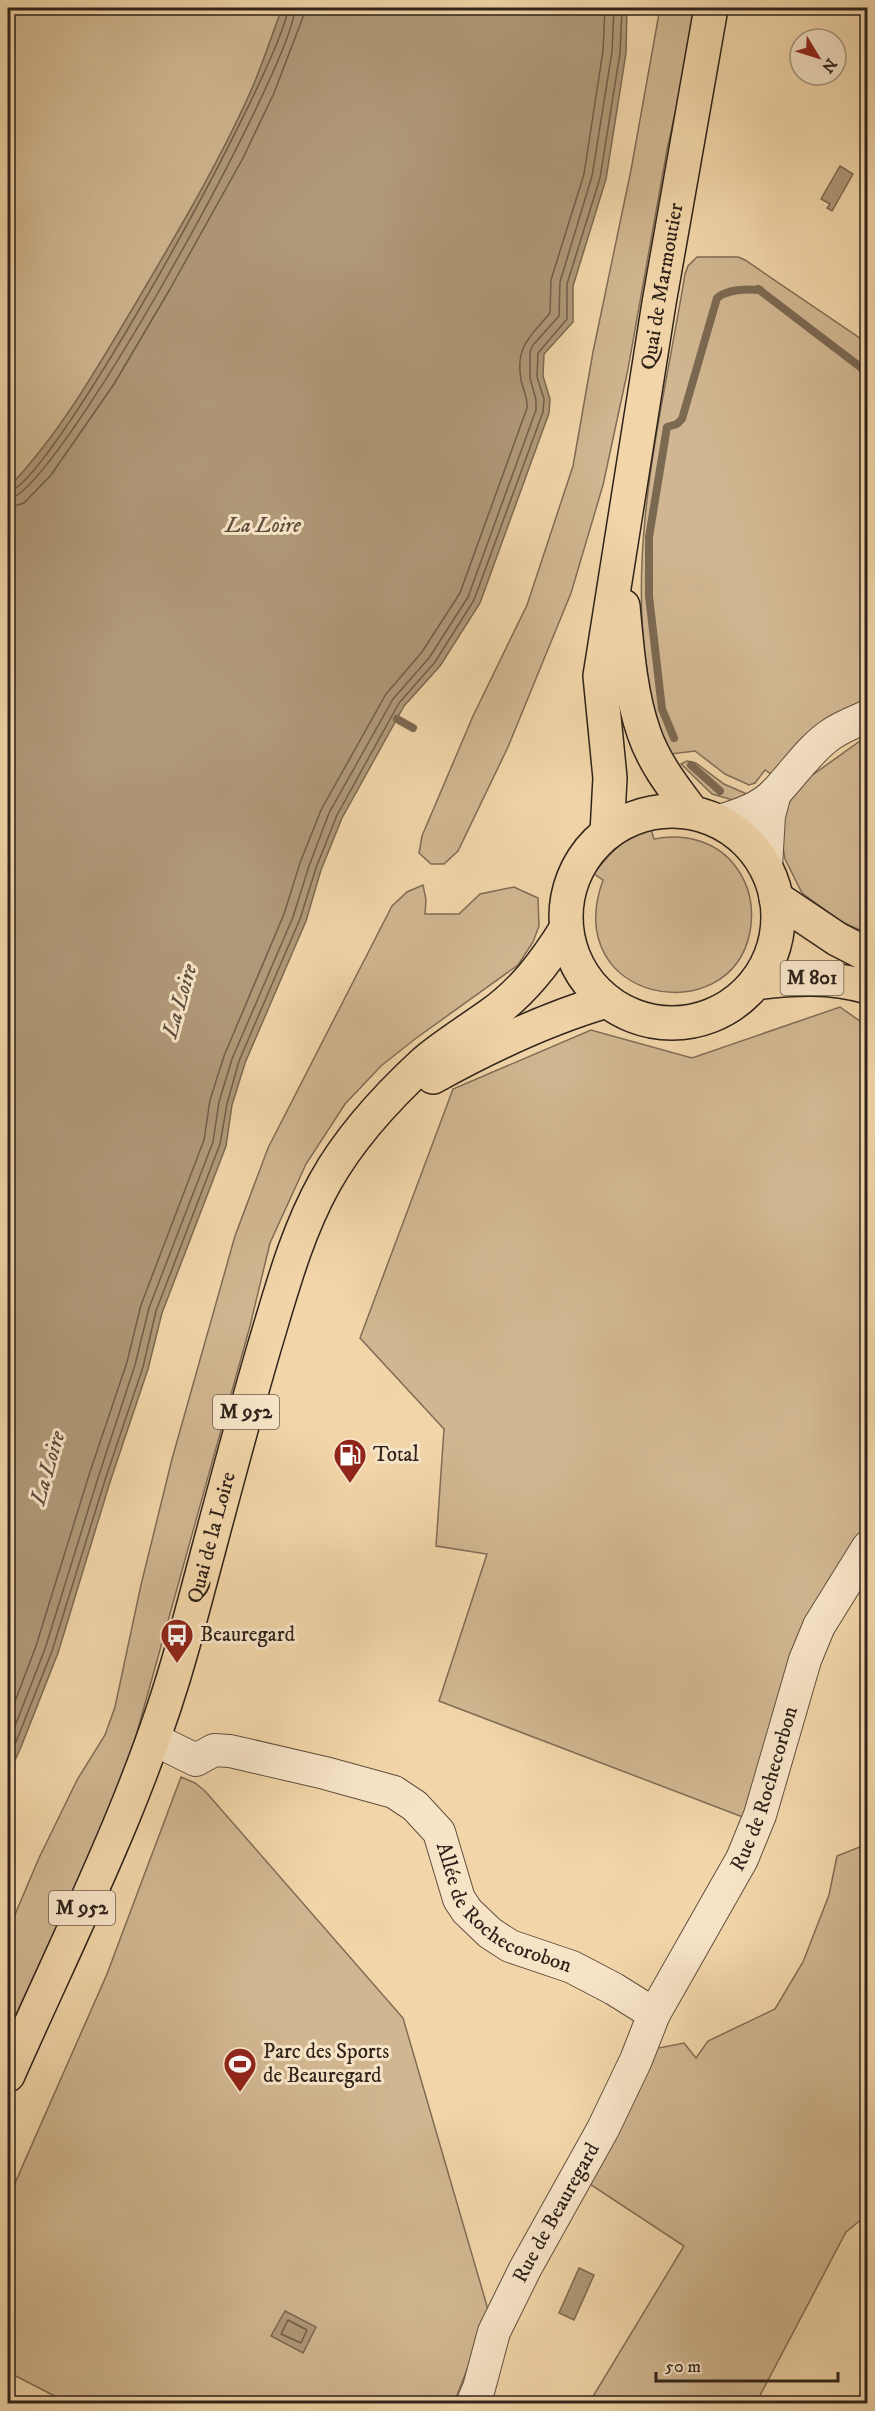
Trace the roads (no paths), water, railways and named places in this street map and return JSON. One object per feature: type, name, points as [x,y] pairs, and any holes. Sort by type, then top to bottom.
[{"type":"main road","name":"Quai de Marmoutier","points":[[606,833],[610,778],[600,676],[659,303],[711,8]]},
{"type":"main road","name":"Quai de Marmoutier","points":[[618,565],[630,668],[644,733],[660,767],[706,816]]},
{"type":"main road","points":[[662,811],[706,816],[738,832],[766,866],[776,898],[778,928],[770,957],[755,983],[731,1005],[700,1019],[668,1023],[635,1017],[607,1001],[587,981],[573,956],[566,928],[566,910],[576,870],[606,833],[633,818],[662,811]]},
{"type":"main road","name":"M 801","points":[[776,898],[818,927],[867,955]]},
{"type":"main road","name":"M 952","points":[[382,1106],[426,1062],[517,993],[536,974],[566,928]]},
{"type":"main road","name":"M 801","points":[[755,983],[800,978],[851,982],[867,987]]},
{"type":"main road","name":"M 952","points":[[382,1106],[513,1035],[562,1014],[607,1001]]},
{"type":"main road","name":"Quai de la Loire","points":[[8,2075],[140,1779],[182,1648],[248,1403],[287,1271],[305,1221],[326,1180],[354,1138],[382,1106]]},
{"type":"street","points":[[706,816],[741,815],[775,793],[813,750],[830,735],[867,716]]},
{"type":"street","points":[[766,866],[769,816],[775,793]]},
{"type":"street","name":"Rue de Rochecorbon","points":[[652,2020],[742,1859],[760,1815],[819,1626],[867,1547]]},
{"type":"street","name":"Allée de Rochecorobon","points":[[153,1739],[196,1760],[214,1750],[230,1751],[394,1792],[415,1806],[439,1832],[459,1899],[467,1911],[490,1933],[510,1946],[572,1967],[614,1989],[652,2020]]},
{"type":"street","name":"Rue de Beauregard","points":[[472,2403],[479,2388],[494,2332],[525,2269],[603,2129],[652,2020]]},
{"type":"water","name":"La Loire","points":[[282,8],[627,8],[626,53],[606,179],[573,286],[573,322],[544,354],[543,376],[550,399],[549,413],[480,603],[440,666],[404,706],[342,818],[321,870],[306,921],[245,1063],[232,1105],[226,1146],[162,1313],[148,1369],[110,1482],[58,1653],[8,1776],[8,488],[43,448],[74,404],[179,229],[241,113],[258,75]]},
{"type":"water","points":[[840,166],[853,174],[832,211],[827,208],[830,204],[821,199]]},
{"type":"water","points":[[579,2268],[594,2275],[574,2320],[559,2313]]},
{"type":"water","points":[[285,2311],[316,2327],[303,2353],[271,2336]]},
{"type":"waterway","points":[[758,289],[868,375]]},
{"type":"waterway","points":[[674,738],[662,709],[649,596],[649,537],[667,427],[677,424],[682,419],[717,298],[732,291],[760,290]]},
{"type":"waterway","points":[[397,719],[413,728]]},
{"type":"waterway","points":[[691,765],[720,791]]},
{"type":"place","name":"Total","points":[[350,1484]]},
{"type":"place","name":"Beauregard","points":[[177,1664]]},
{"type":"place","name":"Parc des Sports de Beauregard","points":[[240,2093]]}]
